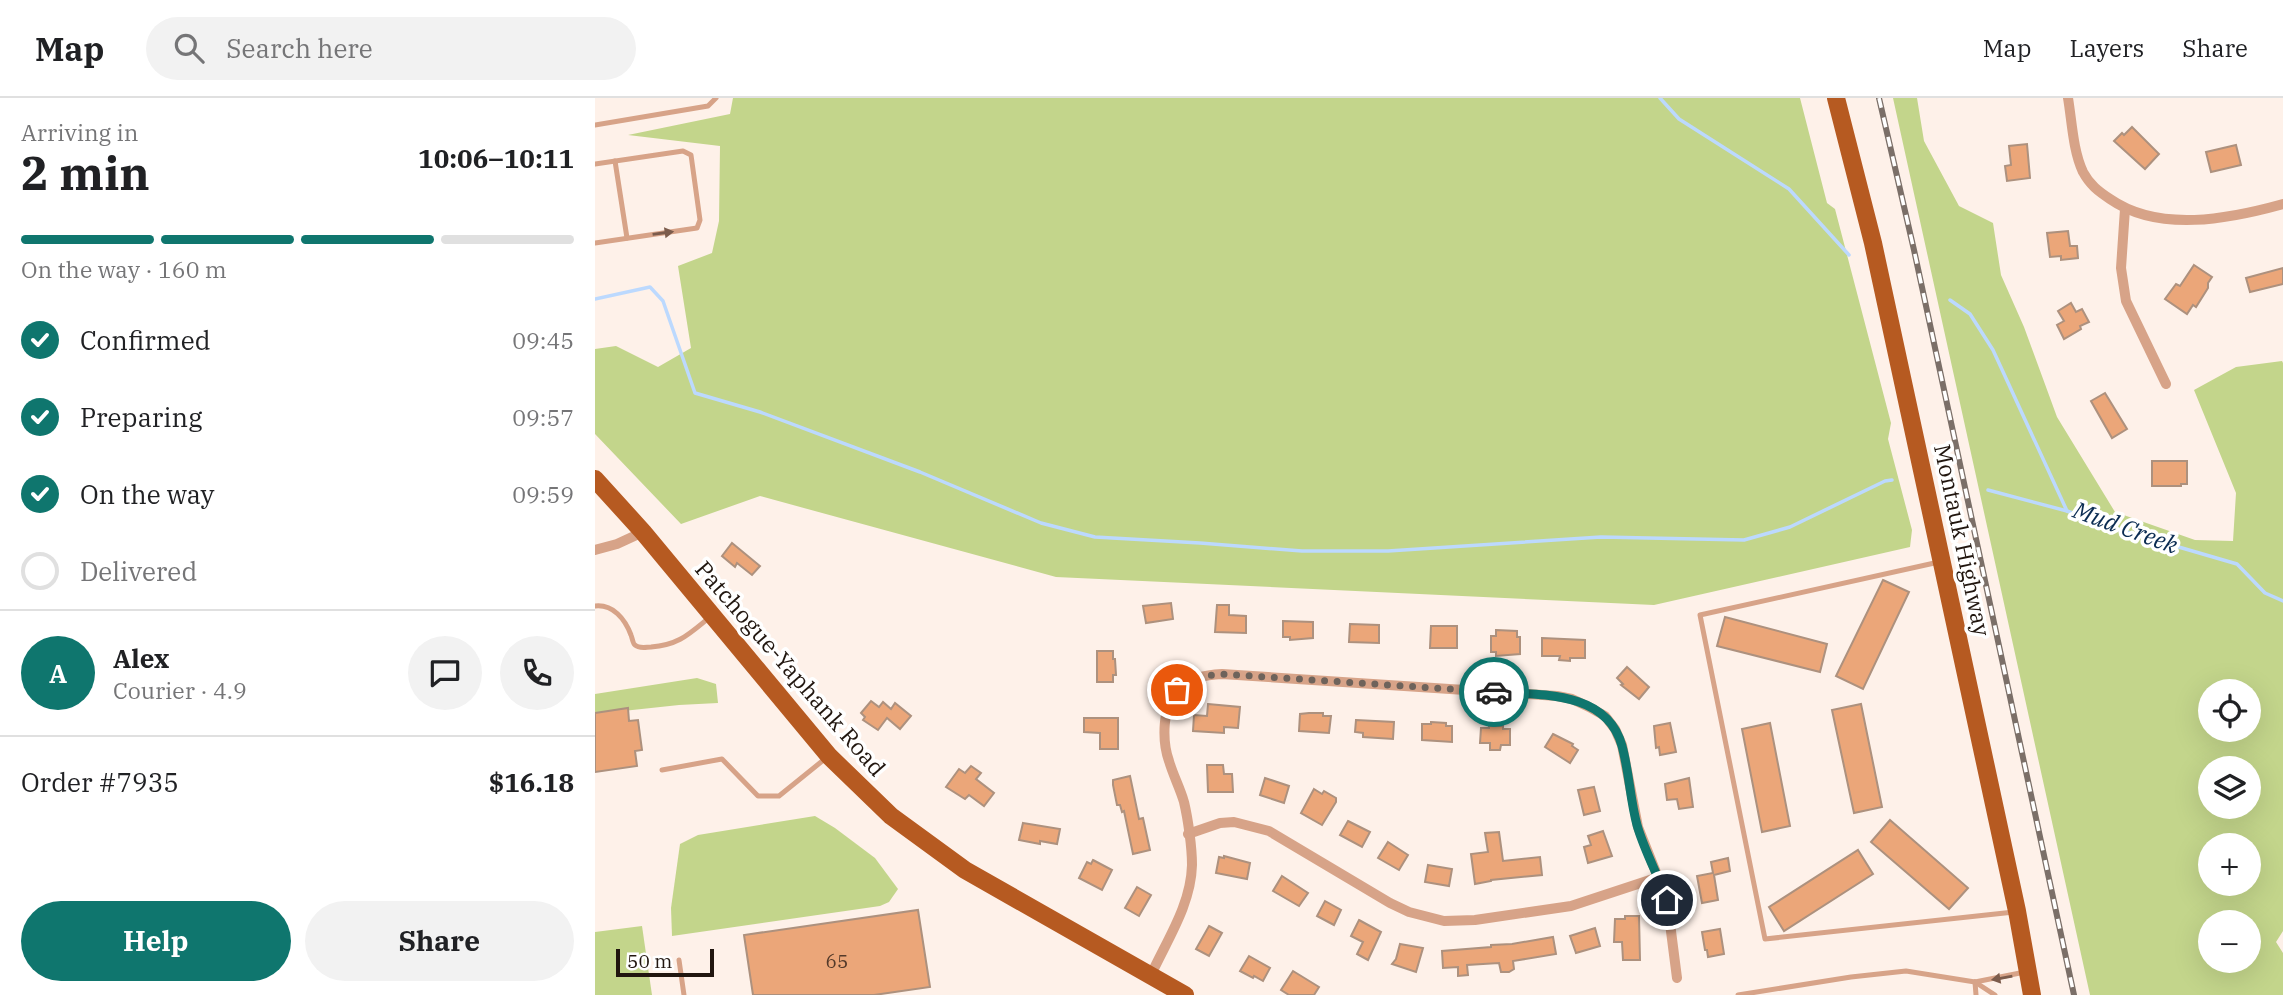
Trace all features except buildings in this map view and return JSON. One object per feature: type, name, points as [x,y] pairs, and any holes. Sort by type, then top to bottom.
[{"type":"main road","name":"Montauk Highway","points":[[1836,98],[1873,243],[2017,911],[2032,995]]},
{"type":"main road","name":"Patchogue-Yaphank Road","points":[[595,479],[643,532],[829,756],[891,816],[955,863],[1185,995]]},
{"type":"main road","points":[[1151,975],[1159,995]]},
{"type":"street","points":[[2068,98],[2083,171],[2093,188],[2125,209],[2163,218],[2191,220],[2223,218],[2283,204]]},
{"type":"street","points":[[2125,209],[2121,268],[2126,301],[2166,384]]},
{"type":"street","points":[[595,550],[617,544],[643,532]]},
{"type":"street","points":[[1151,975],[1187,898],[1192,867],[1184,802],[1168,760],[1163,735],[1168,708],[1177,690],[1191,680],[1206,675],[1557,696],[1589,706],[1605,716],[1622,745],[1638,827],[1667,900],[1677,978]]},
{"type":"street","points":[[1188,834],[1220,823],[1234,822],[1269,831],[1391,903],[1409,912],[1444,921],[1475,920],[1571,906],[1659,877]]},
{"type":"lane","points":[[595,125],[708,106],[716,98]]},
{"type":"lane","points":[[595,163],[683,150],[691,155],[700,220],[697,228],[595,243]]},
{"type":"lane","points":[[615,160],[627,238]]},
{"type":"lane","points":[[1942,561],[1699,615],[1765,939],[2017,911]]},
{"type":"lane","points":[[595,606],[605,605],[618,614],[625,621],[634,644],[640,648],[662,646],[682,640],[712,615]]},
{"type":"lane","points":[[662,770],[722,759],[758,796],[779,796],[829,756]]},
{"type":"lane","points":[[678,960],[684,995]]},
{"type":"lane","points":[[1738,995],[1906,971],[1975,982],[2028,972]]},
{"type":"lane","points":[[1975,982],[1976,995]]},
{"type":"lane","points":[[1975,982],[1994,995]]},
{"type":"green space","points":[[733,98],[1800,98],[1827,203],[1835,209],[1891,423],[1888,439],[1912,530],[1910,547],[1654,605],[1056,577],[760,496],[681,524],[595,434],[595,349],[616,346],[658,367],[691,348],[678,266],[712,253],[719,221],[720,146],[628,135],[730,114]]},
{"type":"green space","points":[[1893,98],[1917,98],[1924,141],[1959,206],[1993,223],[2001,275],[2024,327],[2057,417],[2115,512],[2195,540],[2233,541],[2236,493],[2194,390],[2236,367],[2283,363],[2283,931],[2276,942],[2283,953],[2283,995],[2090,995]]},
{"type":"green space","points":[[697,678],[716,684],[718,703],[595,714],[595,694]]},
{"type":"green space","points":[[815,816],[875,858],[898,889],[889,902],[880,906],[672,936],[671,908],[680,844],[698,835]]},
{"type":"green space","points":[[642,926],[652,995],[595,995],[595,932]]},
{"type":"waterway","name":"Mud Creek","points":[[1660,98],[1679,119],[1789,189],[1849,255]]},
{"type":"waterway","points":[[595,299],[650,287],[663,301],[695,393],[760,412],[920,472],[1041,523],[1095,537],[1302,551],[1388,551],[1601,537],[1744,540],[1790,527],[1892,480]]},
{"type":"waterway","name":"Mud Creek","points":[[1950,300],[1970,314],[1993,350],[2067,511],[2110,527],[2237,564],[2265,593],[2283,601]]},
{"type":"waterway","points":[[1988,490],[2067,511]]},
{"type":"railway","points":[[1879,98],[2074,995]]},
{"type":"way so far","points":[[1177,690],[1191,680],[1222,674],[1494,692]]},
{"type":"route","points":[[1494,692],[1572,699],[1605,716],[1622,745],[1638,827],[1667,900]]}]
